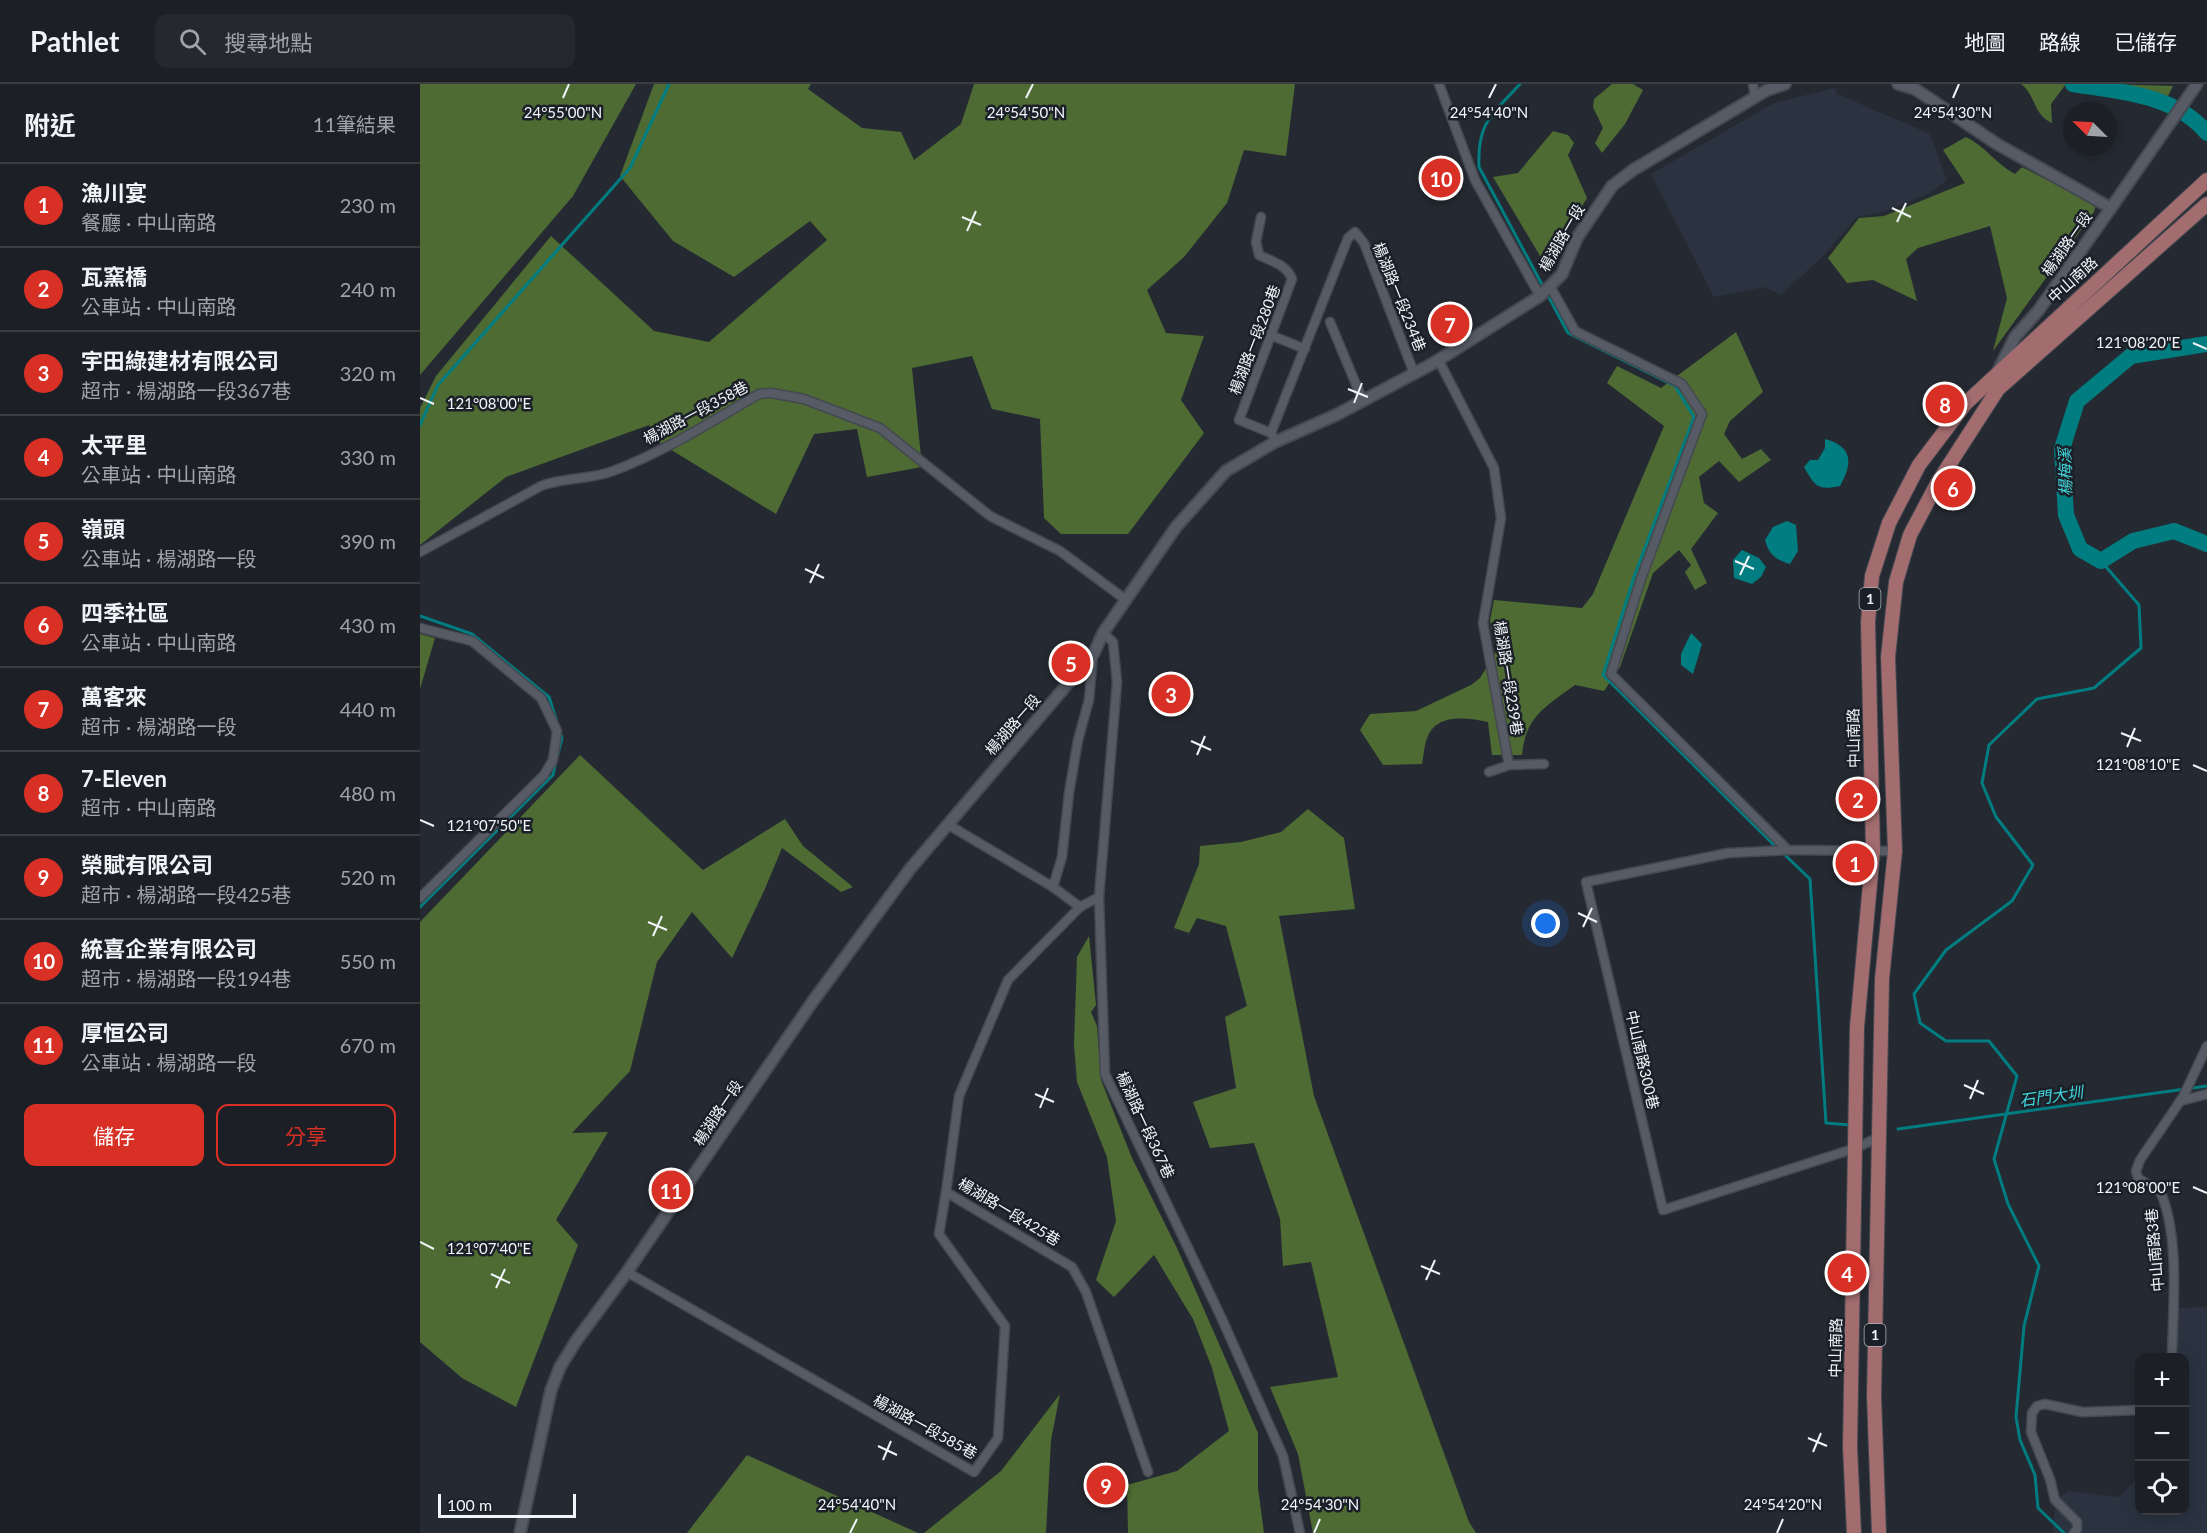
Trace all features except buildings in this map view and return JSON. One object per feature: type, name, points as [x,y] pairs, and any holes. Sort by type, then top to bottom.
[{"type":"main road","name":"中山南路","points":[[1854,1533],[1850,1447],[1857,1027],[1873,851],[1868,622],[1872,576],[1889,523],[1919,465],[1966,403],[1998,370],[2207,180]]},
{"type":"main road","name":"1","points":[[1879,1533],[1874,1396],[1882,979],[1895,851],[1888,657],[1896,582],[1910,535],[1932,493],[1998,389],[2207,204]]},
{"type":"street","points":[[1439,84],[1475,180],[1546,291],[1575,331],[1682,384],[1702,414],[1641,579],[1611,674],[1783,850],[1895,851]]},
{"type":"street","points":[[1753,84],[1755,97]]},
{"type":"street","name":"楊湖路一段","points":[[520,1533],[551,1390],[576,1341],[627,1272],[813,1001],[910,869],[1094,653],[1103,633],[1176,527],[1210,486],[1226,471],[1273,437],[1363,401],[1414,374],[1546,291],[1562,274],[1577,238],[1612,186],[1633,170],[1755,97],[1785,84]]},
{"type":"street","name":"楊湖路一段","points":[[1898,84],[1915,89],[1997,144],[2111,208]]},
{"type":"street","name":"楊湖路一段","points":[[1998,389],[1998,370],[2015,337],[2038,311],[2160,139],[2194,87]]},
{"type":"street","name":"楊湖路一段280巷","points":[[1261,217],[1256,242],[1259,255],[1290,271],[1292,279],[1273,336],[1239,420],[1273,437]]},
{"type":"street","name":"楊湖路一段234巷","points":[[1305,349],[1348,238],[1355,232],[1364,243],[1414,374]]},
{"type":"street","points":[[1330,322],[1363,401]]},
{"type":"street","points":[[1273,336],[1305,349],[1273,437]]},
{"type":"street","name":"楊湖路一段239巷","points":[[1438,359],[1494,468],[1501,518],[1483,623],[1509,765]]},
{"type":"street","name":"楊湖路一段358巷","points":[[420,552],[541,486],[554,481],[591,477],[613,471],[678,439],[759,394],[771,393],[804,399],[880,428],[990,516],[1060,551],[1126,600]]},
{"type":"street","points":[[420,628],[472,641],[541,698],[557,731],[553,760],[544,775],[420,898]]},
{"type":"street","name":"楊湖路一段367巷","points":[[1103,633],[1113,642],[1117,682],[1099,897],[1105,1074],[1221,1317],[1283,1456],[1300,1533]]},
{"type":"street","points":[[1053,886],[1062,857],[1078,740],[1089,700],[1094,653]]},
{"type":"street","points":[[1489,772],[1509,765],[1544,764]]},
{"type":"street","points":[[947,824],[1053,886],[1080,907]]},
{"type":"street","name":"中山南路300巷","points":[[1783,850],[1728,853],[1678,861],[1586,882],[1663,1210],[1856,1148],[1879,1137]]},
{"type":"street","name":"楊湖路一段425巷","points":[[1099,897],[1080,907],[1008,980],[958,1096],[946,1192],[1072,1267],[1086,1292],[1148,1472]]},
{"type":"street","points":[[2181,1099],[2207,1046]]},
{"type":"street","points":[[2181,1099],[2207,1094]]},
{"type":"street","name":"中山南路3巷","points":[[2172,1353],[2173,1292],[2170,1221],[2162,1193],[2138,1178],[2136,1171],[2140,1160],[2181,1099]]},
{"type":"street","name":"楊湖路一段585巷","points":[[627,1272],[974,1472],[998,1438],[1005,1326],[939,1234],[946,1192]]},
{"type":"street","points":[[2076,1531],[2077,1522],[2055,1500],[2050,1479],[2031,1432],[2032,1413],[2037,1406],[2045,1404],[2082,1412],[2135,1410]]},
{"type":"shaded area","points":[[1835,88],[1837,94],[1930,134],[1947,180],[1928,194],[1880,213],[1857,217],[1822,257],[1781,295],[1764,287],[1714,297],[1651,174],[1774,103]]},
{"type":"shaded area","points":[[2207,1307],[2207,1533],[2053,1533],[2056,1500],[2068,1491],[2120,1497],[2135,1480],[2135,1515],[2189,1515],[2189,1353],[2174,1353],[2177,1308]]},
{"type":"green space","points":[[420,84],[636,84],[573,196],[420,375]]},
{"type":"green space","points":[[654,84],[811,84],[808,89],[862,128],[901,132],[914,160],[961,124],[974,84],[1295,84],[1286,156],[1244,150],[1227,203],[1184,257],[1147,290],[1166,333],[1204,336],[1181,400],[1204,433],[1128,534],[1061,534],[1044,518],[1040,419],[992,409],[972,356],[912,368],[922,467],[867,477],[857,429],[814,434],[776,514],[660,443],[649,425],[506,477],[420,545],[420,408],[436,376],[551,236],[654,331],[709,342],[827,240],[810,221],[734,277],[673,241],[620,176]]},
{"type":"green space","points":[[1612,84],[1633,84],[1643,90],[1625,124],[1602,153],[1595,143],[1603,128],[1593,107],[1594,99]]},
{"type":"green space","points":[[2021,84],[2066,84],[2051,104],[2052,123],[2041,115],[2030,94]]},
{"type":"green space","points":[[2104,84],[2173,86],[2168,96]]},
{"type":"green space","points":[[1553,131],[1568,135],[1574,143],[1568,155],[1587,198],[1546,266],[1493,177],[1518,173]]},
{"type":"green space","points":[[1966,137],[2015,174],[2022,167],[2096,205],[2094,212],[1993,351],[2007,298],[1990,226],[1918,248],[1906,259],[1917,301],[1873,280],[1847,283],[1828,258],[1859,218],[1884,216],[1965,183],[1943,150]]},
{"type":"green space","points":[[1736,332],[1763,392],[1730,421],[1724,434],[1742,459],[1761,449],[1771,460],[1739,482],[1719,461],[1699,477],[1704,503],[1718,513],[1691,549],[1707,583],[1695,590],[1685,572],[1691,565],[1679,550],[1653,573],[1620,667],[1604,691],[1575,685],[1546,707],[1528,731],[1522,755],[1492,755],[1488,722],[1454,719],[1439,724],[1428,736],[1422,764],[1383,765],[1360,730],[1370,714],[1416,711],[1471,685],[1480,678],[1496,652],[1490,621],[1494,600],[1582,608],[1593,594],[1664,426],[1607,383],[1617,366],[1661,388]]},
{"type":"green space","points":[[420,634],[435,638],[420,689]]},
{"type":"green space","points":[[580,755],[703,870],[785,819],[803,846],[853,887],[841,892],[782,848],[732,958],[692,912],[657,962],[630,1071],[572,1133],[608,1132],[556,1220],[578,1245],[516,1407],[462,1378],[420,1342],[420,922]]},
{"type":"green space","points":[[1308,809],[1344,838],[1355,909],[1279,916],[1314,1096],[1469,1522],[1476,1533],[1313,1533],[1298,1454],[1270,1387],[1338,1377],[1311,1262],[1283,1266],[1280,1219],[1254,1143],[1210,1148],[1193,1102],[1236,1088],[1225,1017],[1247,1006],[1226,926],[1197,918],[1189,933],[1174,928],[1199,864],[1200,846],[1241,842],[1281,832]]},
{"type":"green space","points":[[1089,936],[1096,1005],[1091,1012],[1097,1026],[1101,1080],[1132,1158],[1177,1248],[1258,1433],[1258,1488],[1264,1533],[1128,1533],[1127,1485],[1177,1471],[1229,1431],[1212,1368],[1193,1319],[1154,1255],[1114,1297],[1096,1280],[1116,1221],[1107,1157],[1077,1082],[1074,1045],[1077,957]]},
{"type":"green space","points":[[1060,1394],[1051,1440],[1046,1533],[924,1533],[1001,1471]]},
{"type":"green space","points":[[747,1455],[918,1533],[687,1533]]},
{"type":"water","points":[[1825,439],[1841,446],[1848,457],[1847,470],[1840,486],[1826,488],[1818,486],[1804,467],[1810,460],[1818,460],[1825,448]]},
{"type":"water","points":[[1787,521],[1796,525],[1798,551],[1790,564],[1774,556],[1765,540],[1773,527]]},
{"type":"water","points":[[1742,550],[1759,558],[1766,567],[1761,577],[1752,584],[1734,578],[1733,560]]},
{"type":"water","points":[[1691,633],[1702,644],[1693,674],[1681,665],[1681,654]]},
{"type":"waterway","points":[[420,425],[438,385],[630,168],[669,84]]},
{"type":"waterway","points":[[1520,84],[1488,120],[1481,139],[1479,167],[1568,333],[1675,386],[1694,417],[1634,577],[1603,675],[1778,849]]},
{"type":"waterway","name":"楊梅溪","points":[[2073,84],[2128,93],[2163,102],[2194,120],[2207,133]]},
{"type":"waterway","name":"楊梅溪","points":[[2207,344],[2131,356],[2077,401],[2062,449],[2066,515],[2080,549],[2101,561],[2133,541],[2174,531],[2207,544]]},
{"type":"waterway","points":[[2064,1533],[2038,1508],[2035,1475],[2020,1440],[2016,1417],[2024,1326],[2039,1266],[2008,1204],[1994,1159],[2017,1076],[1989,1041],[1946,1041],[1920,1023],[1914,994],[1946,950],[2012,901],[2033,865],[1996,817],[1982,783],[1989,745],[2037,699],[2094,688],[2141,648],[2139,605],[2101,561]]},
{"type":"waterway","points":[[420,616],[472,634],[549,697],[557,722]]},
{"type":"waterway","points":[[558,754],[562,738],[560,732]]},
{"type":"waterway","points":[[420,907],[553,775],[556,761]]},
{"type":"waterway","points":[[1783,853],[1810,879],[1826,1123],[1850,1125]]},
{"type":"waterway","name":"石門大圳","points":[[1898,1129],[2207,1086]]},
{"type":"place","name":"統喜企業有限公司","points":[[1441,178]]},
{"type":"place","name":"萬客來","points":[[1450,324]]},
{"type":"place","name":"7-Eleven","points":[[1945,404]]},
{"type":"place","name":"四季社區","points":[[1953,488]]},
{"type":"place","name":"嶺頭","points":[[1071,663]]},
{"type":"place","name":"宇田綠建材有限公司","points":[[1171,694]]},
{"type":"place","name":"瓦窯橋","points":[[1858,799]]},
{"type":"place","name":"漁川宴","points":[[1855,863]]},
{"type":"place","name":"厚恒公司","points":[[671,1190]]},
{"type":"place","name":"太平里","points":[[1847,1273]]},
{"type":"place","name":"榮賦有限公司","points":[[1106,1485]]}]
